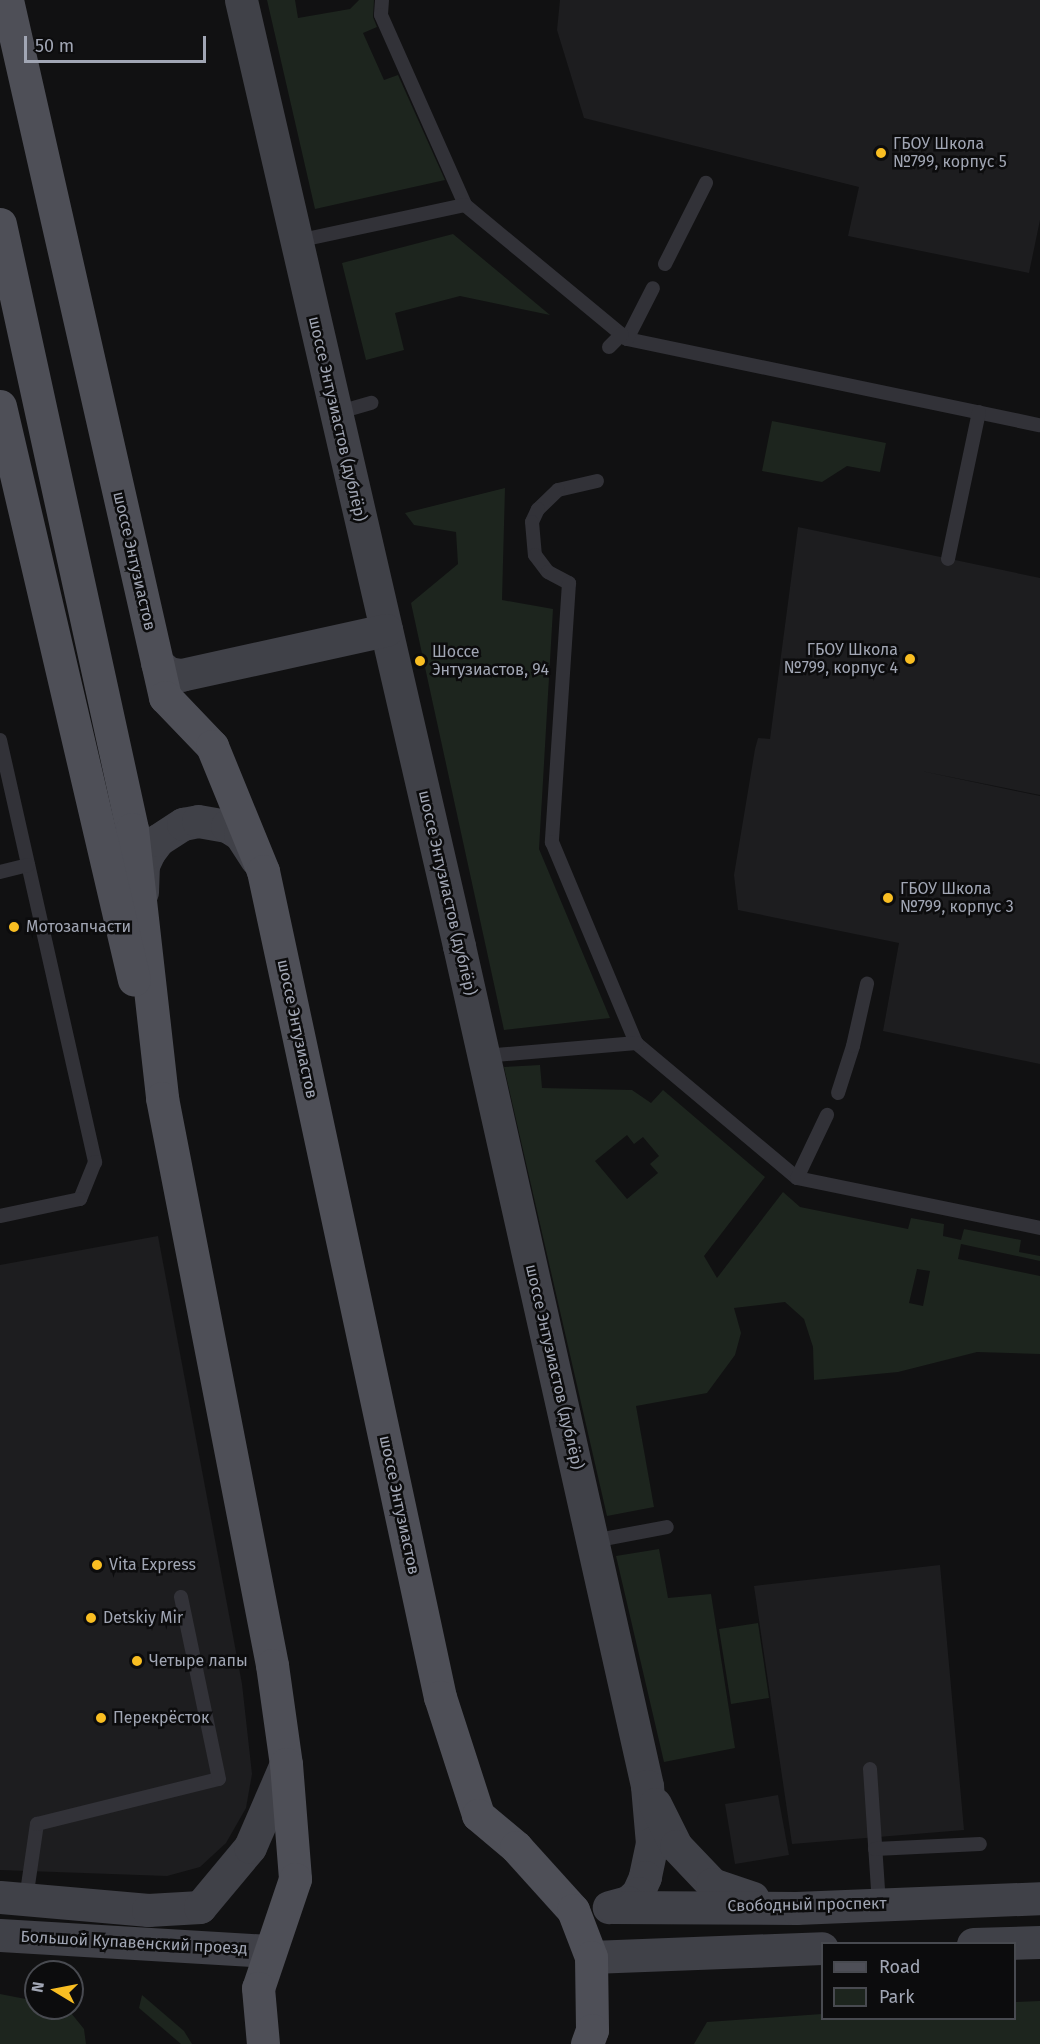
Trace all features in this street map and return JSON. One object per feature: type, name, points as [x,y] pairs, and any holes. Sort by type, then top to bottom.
[{"type":"main road","name":"шоссе Энтузиастов","points":[[7,0],[168,678],[212,746],[263,871],[440,1697],[478,1815],[516,1847],[573,1910],[591,1957],[592,2030],[587,2044]]},
{"type":"main road","name":"шоссе Энтузиастов (дублёр)","points":[[241,0],[484,1056],[647,1786],[652,1843],[645,1877],[638,1893],[628,1902],[609,1907]]},
{"type":"main road","points":[[0,224],[132,829],[142,895],[162,1098]]},
{"type":"main road","points":[[0,406],[86,783],[162,1098],[272,1665],[286,1764],[295,1879],[268,1952],[258,1988],[263,2044]]},
{"type":"main road","points":[[168,678],[386,630]]},
{"type":"main road","points":[[142,895],[143,865],[158,840],[183,824],[198,821],[227,826],[240,834],[263,871]]},
{"type":"main road","name":"Большой Купавенский проезд","points":[[13,1898],[148,1910],[200,1907],[250,1847],[286,1764]]},
{"type":"main road","name":"шоссе Энтузиастов (дублёр)","points":[[647,1786],[676,1846],[712,1884],[740,1895],[796,1908]]},
{"type":"main road","name":"Свободный проспект","points":[[573,1910],[609,1907],[796,1908],[1040,1898]]},
{"type":"main road","name":"Большой Купавенский проезд","points":[[0,1935],[268,1952]]},
{"type":"main road","points":[[1016,1943],[1040,1942]]},
{"type":"main road","points":[[591,1957],[821,1948]]},
{"type":"lane","points":[[382,0],[381,15],[465,205],[624,337],[1040,425]]},
{"type":"lane","points":[[665,264],[706,183]]},
{"type":"lane","points":[[296,241],[465,205]]},
{"type":"lane","points":[[609,347],[624,337],[653,288]]},
{"type":"lane","points":[[336,413],[372,403]]},
{"type":"lane","points":[[948,559],[979,412]]},
{"type":"lane","points":[[597,481],[558,490],[538,509],[532,522],[535,555],[548,572],[569,583],[552,842],[636,1043],[797,1178],[1040,1228]]},
{"type":"lane","points":[[0,740],[95,1162],[80,1199],[0,1216]]},
{"type":"lane","points":[[0,872],[28,865]]},
{"type":"lane","points":[[838,1093],[853,1046],[867,984]]},
{"type":"lane","points":[[484,1056],[636,1043]]},
{"type":"lane","points":[[797,1178],[827,1115]]},
{"type":"lane","points":[[593,1541],[667,1527]]},
{"type":"lane","points":[[13,1898],[37,1824],[219,1779],[181,1597]]},
{"type":"lane","points":[[870,1769],[879,1904]]},
{"type":"lane","points":[[875,1849],[980,1844]]},
{"type":"shaded area","name":"ГБОУ Школа №799, корпус 5","points":[[560,0],[1040,0],[1040,220],[1029,273],[848,236],[859,187],[584,118],[557,30]]},
{"type":"shaded area","points":[[798,527],[1040,578],[1040,795],[921,771],[1040,796],[1040,1064],[883,1031],[899,943],[738,910],[734,875],[755,749],[758,738],[770,739]]},
{"type":"shaded area","points":[[158,1236],[242,1684],[252,1774],[246,1808],[226,1843],[200,1867],[167,1876],[0,1870],[0,1265]]},
{"type":"shaded area","points":[[940,1565],[964,1830],[792,1844],[754,1586]]},
{"type":"shaded area","points":[[778,1795],[789,1855],[735,1864],[725,1804]]},
{"type":"green space","points":[[267,0],[295,0],[298,18],[350,9],[359,0],[374,0],[373,17],[377,27],[363,33],[384,80],[398,75],[445,180],[315,209]]},
{"type":"green space","points":[[453,234],[550,315],[460,296],[395,313],[404,350],[366,360],[342,263]]},
{"type":"green space","points":[[772,421],[886,443],[880,472],[847,466],[822,482],[762,471]]},
{"type":"green space","points":[[505,488],[502,600],[553,609],[539,849],[610,1018],[504,1030],[411,603],[458,564],[456,532],[414,525],[405,513]]},
{"type":"green space","points":[[540,1065],[542,1088],[632,1090],[651,1103],[663,1090],[765,1177],[704,1256],[717,1278],[783,1192],[800,1207],[908,1229],[911,1218],[944,1224],[943,1236],[961,1240],[964,1229],[1021,1240],[1019,1252],[1040,1256],[1040,1261],[961,1244],[958,1259],[1040,1276],[1040,1354],[977,1352],[898,1372],[814,1380],[813,1347],[804,1319],[785,1302],[734,1308],[741,1333],[735,1355],[707,1393],[636,1406],[654,1507],[607,1516],[504,1067]],"holes":[[[627,1135],[634,1144],[643,1137],[659,1156],[650,1164],[658,1173],[627,1199],[595,1161]],[[917,1269],[930,1271],[923,1306],[909,1303]]]},
{"type":"green space","points":[[659,1549],[668,1598],[711,1594],[735,1748],[664,1762],[616,1556]]},
{"type":"green space","points":[[758,1623],[769,1698],[731,1704],[719,1629]]},
{"type":"green space","points":[[0,1994],[24,1999],[24,2020],[77,2020],[84,2029],[86,2044],[0,2044]]},
{"type":"green space","points":[[142,1995],[184,2031],[192,2044],[181,2044],[139,2008]]},
{"type":"green space","points":[[1040,2001],[1040,2044],[694,2044],[707,2022],[821,2014],[821,2020],[1016,2020],[1016,2002]]},
{"type":"place","name":"ГБОУ Школа №799, корпус 5","points":[[881,153]]},
{"type":"place","name":"ГБОУ Школа №799, корпус 4","points":[[910,659]]},
{"type":"place","name":"Шоссе Энтузиастов, 94","points":[[420,661]]},
{"type":"place","name":"ГБОУ Школа №799, корпус 3","points":[[888,898]]},
{"type":"place","name":"Мотозапчасти","points":[[14,927]]},
{"type":"place","name":"Vita Express","points":[[97,1565]]},
{"type":"place","name":"Detskiy Mir","points":[[91,1618]]},
{"type":"place","name":"Четыре лапы","points":[[137,1661]]},
{"type":"place","name":"Перекрёсток","points":[[101,1718]]}]
